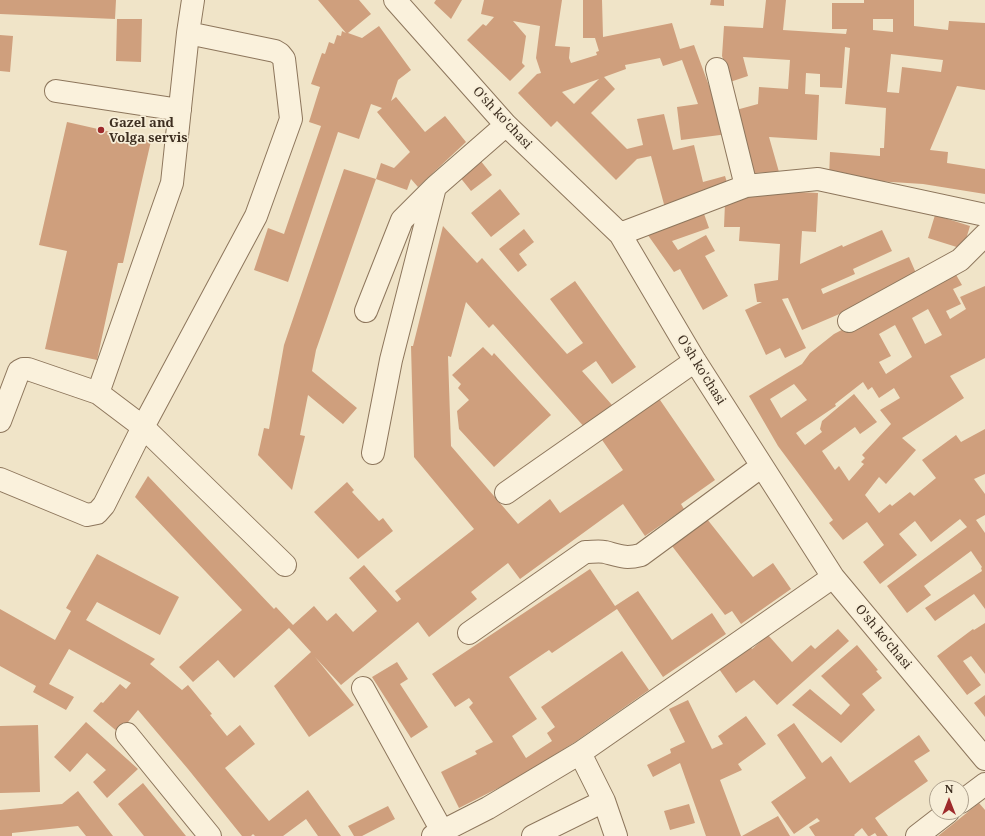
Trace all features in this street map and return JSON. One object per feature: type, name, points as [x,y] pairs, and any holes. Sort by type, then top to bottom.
[{"type":"street","points":[[98,393],[172,183],[188,32],[193,0]]},
{"type":"street","name":"O'sh ko'chasi","points":[[395,0],[506,125],[620,234],[695,361],[833,577],[985,759]]},
{"type":"street","points":[[0,479],[87,515],[97,513],[104,505],[143,427],[256,216],[291,119],[284,59],[275,51],[188,32]]},
{"type":"street","points":[[717,69],[746,186]]},
{"type":"street","points":[[56,91],[180,110]]},
{"type":"street","points":[[366,311],[402,220],[435,187],[506,125]]},
{"type":"street","points":[[620,234],[746,186],[818,180],[985,215]]},
{"type":"street","points":[[373,453],[391,360],[435,187]]},
{"type":"street","points":[[849,321],[960,260],[985,235]]},
{"type":"street","points":[[506,493],[695,361]]},
{"type":"street","points":[[0,421],[20,371],[23,369],[28,369],[98,393],[143,427],[285,565]]},
{"type":"street","points":[[469,634],[586,552],[604,552],[630,558],[641,555],[762,466]]},
{"type":"street","points":[[363,688],[438,834],[488,808],[580,753],[833,577]]},
{"type":"street","points":[[126,734],[210,836]]},
{"type":"street","points":[[580,753],[604,800],[616,836]]},
{"type":"street","points":[[969,796],[985,784]]},
{"type":"street","points":[[533,836],[604,800]]},
{"type":"street","points":[[917,836],[938,820]]},
{"type":"building","points":[[0,0],[116,0],[115,19],[0,14]]},
{"type":"building","points":[[318,0],[359,0],[371,14],[348,33],[362,38],[379,26],[411,70],[398,80],[391,101],[396,97],[425,132],[445,116],[466,142],[418,187],[411,179],[407,190],[376,179],[381,163],[394,168],[410,152],[377,112],[382,108],[371,104],[359,139],[338,132],[288,282],[254,270],[268,228],[284,234],[321,126],[309,122],[320,87],[311,84],[322,53],[325,54],[329,42],[334,44],[337,35],[341,36],[342,31],[346,33]]},
{"type":"building","points":[[436,0],[462,0],[451,19],[434,3]]},
{"type":"building","points":[[484,0],[562,0],[555,46],[570,47],[569,58],[571,63],[597,55],[596,52],[599,51],[595,38],[583,38],[583,0],[602,0],[603,37],[672,23],[680,49],[694,45],[728,134],[681,140],[677,107],[698,104],[682,60],[663,66],[660,58],[625,65],[626,69],[604,77],[615,89],[591,113],[627,149],[643,145],[637,119],[664,114],[673,150],[694,145],[703,182],[725,176],[730,192],[665,208],[651,156],[637,159],[616,180],[557,121],[551,127],[518,93],[537,74],[541,73],[536,58],[540,26],[513,21],[526,36],[522,63],[525,66],[510,81],[467,40],[483,24],[486,26],[494,17],[481,14]],"holes":[[[599,79],[574,104],[562,92]]]},
{"type":"building","points":[[711,0],[724,0],[724,6],[710,5]]},
{"type":"building","points":[[766,0],[786,0],[783,30],[846,34],[847,29],[832,29],[832,3],[864,3],[864,0],[914,0],[914,26],[948,30],[949,21],[985,23],[985,90],[957,86],[930,150],[948,152],[947,163],[985,169],[985,194],[923,184],[829,178],[830,152],[880,156],[880,148],[884,148],[886,108],[845,104],[850,48],[845,47],[842,88],[820,87],[820,74],[806,73],[805,94],[819,95],[817,140],[769,137],[779,172],[754,173],[736,110],[758,104],[759,87],[788,89],[790,60],[743,57],[748,76],[730,82],[722,56],[724,26],[763,28]],"holes":[[[873,19],[893,19],[893,32],[873,30]],[[891,54],[943,60],[941,72],[902,67],[899,93],[887,92]]]},
{"type":"building","points":[[117,19],[142,19],[141,62],[116,61]]},
{"type":"building","points":[[0,35],[13,36],[10,72],[0,71]]},
{"type":"building","points":[[67,122],[151,141],[123,263],[118,263],[97,360],[45,349],[67,251],[39,245]]},
{"type":"building","points":[[480,160],[492,175],[471,191],[459,176]]},
{"type":"building","points":[[344,169],[376,179],[316,350],[312,371],[357,408],[343,424],[308,395],[300,435],[305,436],[292,490],[258,455],[264,428],[269,429],[284,345]]},
{"type":"building","points":[[500,189],[520,214],[491,237],[471,213]]},
{"type":"building","points":[[759,190],[818,193],[816,232],[802,231],[800,264],[842,245],[843,247],[882,230],[892,251],[853,269],[855,274],[821,289],[823,294],[909,257],[919,280],[802,330],[788,298],[782,299],[806,348],[785,358],[780,348],[766,355],[745,310],[762,302],[757,302],[754,284],[778,280],[780,244],[739,241],[740,227],[724,227],[725,203]]},
{"type":"building","points":[[703,211],[709,228],[672,241],[678,250],[706,235],[715,251],[705,256],[728,296],[703,310],[680,269],[674,272],[645,231]]},
{"type":"building","points":[[935,215],[970,226],[963,249],[928,238]]},
{"type":"building","points":[[443,226],[477,263],[482,258],[567,354],[583,343],[550,299],[575,281],[636,367],[612,384],[596,361],[582,371],[612,405],[586,429],[493,324],[489,328],[466,302],[451,357],[448,356],[451,446],[518,524],[550,499],[560,513],[623,470],[600,437],[658,397],[715,480],[681,504],[684,509],[645,536],[623,504],[520,579],[508,563],[471,592],[477,599],[429,637],[418,622],[341,685],[315,657],[354,705],[309,737],[274,686],[311,652],[289,628],[234,678],[218,660],[193,682],[179,667],[242,610],[135,497],[148,476],[274,609],[276,607],[293,625],[314,606],[327,621],[336,613],[353,632],[377,611],[349,578],[364,565],[397,602],[401,599],[395,591],[474,529],[414,457],[411,346],[413,346]]},
{"type":"building","points":[[524,229],[534,242],[519,254],[527,265],[518,272],[499,249]]},
{"type":"building","points":[[955,273],[962,285],[953,289],[961,304],[946,311],[950,319],[966,309],[960,297],[985,286],[985,358],[950,376],[964,398],[902,438],[916,450],[886,484],[879,477],[865,495],[879,513],[890,504],[892,506],[910,492],[914,496],[936,478],[922,460],[956,435],[961,442],[985,429],[985,474],[974,479],[985,494],[985,515],[976,520],[985,533],[985,609],[974,594],[935,621],[925,608],[982,571],[982,567],[971,551],[924,586],[931,595],[907,613],[887,586],[967,527],[960,519],[931,542],[915,521],[899,534],[917,555],[880,584],[863,562],[884,545],[867,522],[843,540],[829,523],[833,520],[778,446],[749,396],[802,364],[810,353],[834,334]],"holes":[[[928,309],[942,335],[925,344],[912,318]],[[895,325],[912,357],[886,374],[879,362],[891,356],[879,334]],[[863,382],[868,390],[872,387],[879,398],[894,388],[900,398],[880,410],[891,424],[862,455],[865,458],[861,462],[864,464],[849,481],[839,466],[835,470],[822,451],[855,427],[860,434],[877,422],[854,394],[822,421],[820,429],[822,432],[805,445],[796,433],[836,406],[835,404]],[[794,384],[807,400],[781,418],[770,399]]]},
{"type":"building","points":[[483,347],[492,356],[494,353],[551,415],[494,467],[459,429],[457,411],[469,400],[458,388],[461,384],[452,375]]},
{"type":"building","points":[[347,482],[354,490],[352,492],[379,521],[383,518],[393,531],[358,559],[314,512]]},
{"type":"building","points":[[707,519],[753,577],[773,563],[791,589],[741,624],[732,611],[725,615],[672,546]]},
{"type":"building","points":[[97,554],[179,597],[160,635],[97,602],[86,620],[155,659],[150,664],[182,690],[188,685],[212,714],[210,715],[227,736],[240,725],[255,744],[225,768],[269,821],[308,790],[341,836],[318,836],[306,819],[283,836],[255,836],[253,834],[251,836],[242,836],[138,710],[119,733],[93,711],[101,702],[103,703],[120,684],[126,689],[131,683],[69,649],[49,684],[74,697],[66,710],[33,692],[36,686],[0,666],[0,609],[55,640],[71,611],[66,608]]},
{"type":"building","points":[[590,569],[615,606],[638,591],[672,640],[712,613],[726,634],[663,677],[617,609],[552,653],[549,650],[509,677],[537,719],[512,736],[526,758],[552,741],[547,733],[555,727],[541,707],[622,651],[649,690],[575,742],[518,778],[459,808],[441,772],[477,754],[475,751],[493,742],[469,707],[473,703],[469,698],[455,707],[432,674]]},
{"type":"building","points":[[985,623],[985,674],[971,656],[963,661],[981,685],[967,695],[937,656],[973,629],[974,630]]},
{"type":"building","points":[[838,629],[849,641],[777,705],[754,680],[736,693],[719,669],[750,646],[752,649],[768,635],[792,662],[811,645],[815,649]]},
{"type":"building","points":[[857,645],[878,670],[876,671],[882,678],[862,694],[875,710],[841,743],[792,705],[810,689],[841,715],[850,705],[821,676]]},
{"type":"building","points":[[397,662],[408,679],[400,684],[428,727],[411,738],[372,677]]},
{"type":"building","points":[[985,695],[985,717],[974,703]]},
{"type":"building","points":[[688,700],[712,749],[723,744],[718,736],[746,716],[766,744],[738,764],[742,770],[720,780],[741,836],[706,836],[680,763],[653,777],[647,765],[671,753],[670,749],[685,742],[669,709]]},
{"type":"building","points":[[86,722],[138,769],[107,798],[93,782],[106,770],[87,753],[70,772],[54,757]]},
{"type":"building","points":[[794,723],[822,763],[831,756],[850,783],[919,735],[930,751],[914,761],[928,781],[875,818],[888,836],[877,836],[875,833],[868,836],[862,828],[854,835],[855,836],[815,836],[809,827],[820,821],[817,818],[794,834],[771,802],[806,778],[777,735]]},
{"type":"building","points":[[38,725],[40,792],[0,793],[0,726]]},
{"type":"building","points":[[143,783],[186,836],[144,836],[118,804]]},
{"type":"building","points":[[78,791],[113,836],[86,836],[78,826],[12,833],[12,836],[0,836],[0,810],[62,804]]},
{"type":"building","points":[[979,803],[985,810],[985,836],[938,836],[958,820],[969,820],[969,811]]},
{"type":"building","points":[[689,804],[695,823],[670,830],[664,811]]},
{"type":"building","points":[[388,806],[395,819],[362,836],[354,836],[348,826]]},
{"type":"building","points":[[778,816],[790,836],[742,836]]},
{"type":"place","name":"Gazel and Volga servis","points":[[101,130]]}]
